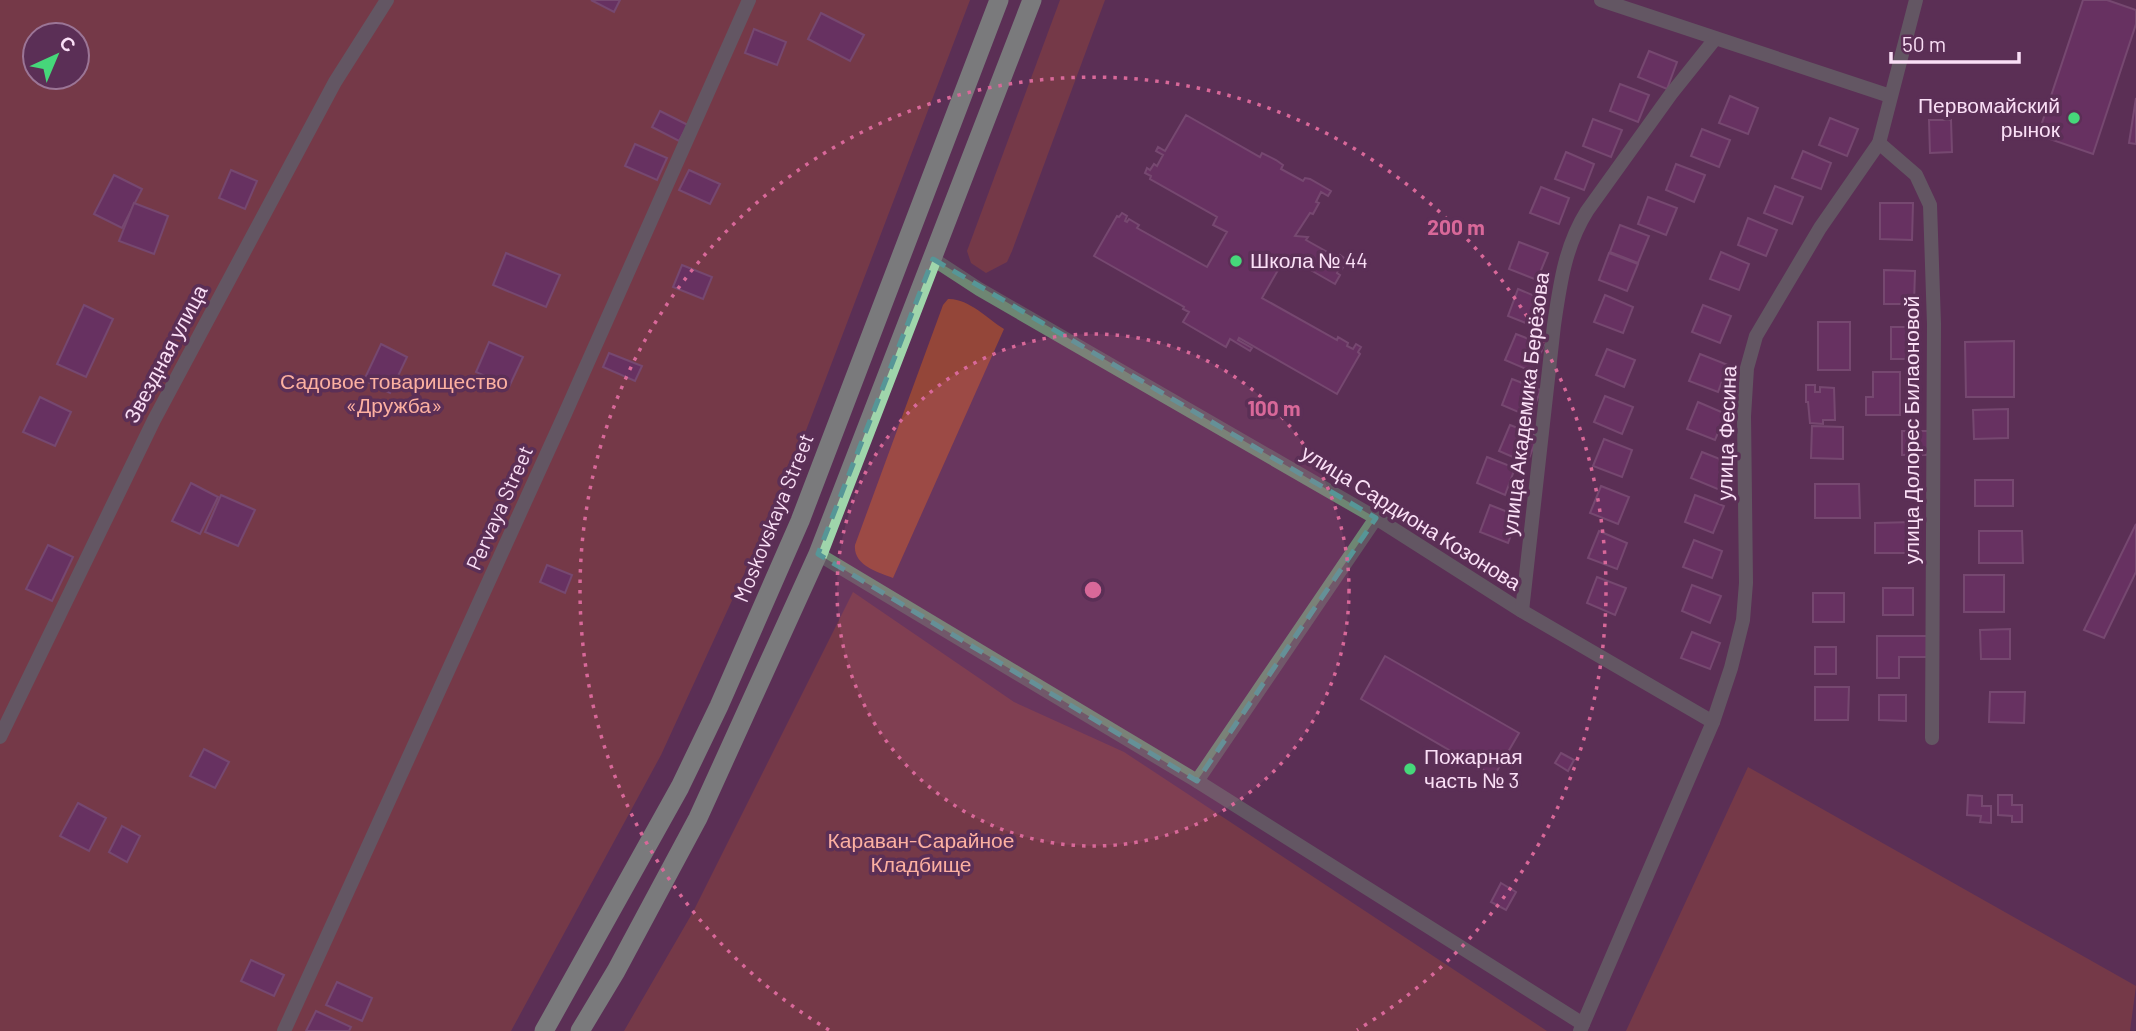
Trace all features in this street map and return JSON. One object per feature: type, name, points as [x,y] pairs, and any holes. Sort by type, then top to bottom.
[{"type":"highway","name":"Moskovskaya Street","points":[[544,1031],[680,786],[719,706],[800,522],[999,0]]},
{"type":"highway","points":[[580,1031],[616,971],[698,818],[818,554],[1032,0]]},
{"type":"street","name":"Звездная улица","points":[[0,737],[154,420],[335,82],[387,0]]},
{"type":"street","name":"Pervaya Street","points":[[284,1031],[559,429],[749,0]]},
{"type":"street","points":[[1601,0],[1890,96]]},
{"type":"street","name":"улица Фесина","points":[[1582,1027],[1713,722],[1731,668],[1743,620],[1746,583],[1744,416],[1747,368],[1756,336],[1820,228],[1879,143],[1916,0]]},
{"type":"street","name":"улица Академика Берёзова","points":[[1522,611],[1560,282],[1567,253],[1576,229],[1587,211],[1671,94],[1715,39]]},
{"type":"street","name":"улица Долорес Билаоновой","points":[[1879,143],[1916,175],[1930,205],[1934,324],[1933,737]]},
{"type":"street","name":"улица Сардиона Козонова","points":[[933,259],[978,289],[1376,518],[1522,611],[1713,722]]},
{"type":"street","points":[[1197,780],[1376,518]]},
{"type":"street","points":[[818,554],[1197,780],[1582,1027]]},
{"type":"highlighted area","points":[[933,259],[1376,518],[1197,781],[818,554]]},
{"type":"green space","name":"Садовое товарищество «Дружба»","points":[[0,0],[970,0],[786,483],[661,755],[511,1031],[0,1031]]},
{"type":"green space","points":[[1060,0],[1105,0],[1012,251],[1007,262],[986,273],[971,263],[967,251]]},
{"type":"green space","points":[[948,299],[970,305],[1004,329],[893,578],[862,563],[855,552],[855,545],[943,305]]},
{"type":"green space","name":"Караван-Сарайное Кладбище","points":[[853,592],[1014,702],[1124,752],[1547,1031],[624,1031],[693,912]]},
{"type":"green space","points":[[1748,767],[2136,986],[2130,1031],[1626,1031]]},
{"type":"building","points":[[591,0],[620,0],[614,12]]},
{"type":"building","points":[[2083,0],[2107,0],[2136,10],[2136,24],[2093,154],[2038,135]]},
{"type":"building","points":[[821,13],[864,35],[850,61],[808,39]]},
{"type":"building","points":[[754,29],[786,42],[777,65],[745,53]]},
{"type":"building","points":[[1649,51],[1677,62],[1667,89],[1638,77]]},
{"type":"building","points":[[1620,84],[1649,95],[1638,122],[1610,111]]},
{"type":"building","points":[[1730,96],[1758,108],[1748,134],[1719,123]]},
{"type":"building","points":[[2136,98],[2136,144],[2129,143]]},
{"type":"building","points":[[660,111],[688,125],[679,141],[652,127]]},
{"type":"building","points":[[1186,115],[1260,157],[1262,153],[1276,160],[1283,165],[1281,169],[1303,181],[1305,178],[1310,179],[1331,191],[1328,196],[1321,192],[1313,214],[1310,213],[1295,236],[1308,237],[1306,240],[1338,258],[1340,255],[1347,260],[1342,269],[1339,268],[1337,273],[1340,275],[1335,284],[1286,256],[1262,298],[1337,340],[1338,337],[1353,349],[1356,344],[1361,347],[1358,352],[1360,354],[1337,394],[1239,338],[1238,340],[1252,348],[1250,351],[1230,339],[1226,347],[1183,322],[1189,312],[1183,309],[1184,307],[1094,256],[1117,216],[1122,213],[1127,216],[1125,221],[1129,219],[1139,225],[1137,228],[1207,267],[1227,232],[1213,225],[1217,217],[1150,179],[1151,176],[1145,173],[1147,168],[1150,170],[1154,164],[1157,166],[1163,155],[1156,151],[1158,147],[1165,151]]},
{"type":"building","points":[[1830,118],[1858,129],[1847,156],[1819,145]]},
{"type":"building","points":[[1593,119],[1622,130],[1611,157],[1583,146]]},
{"type":"building","points":[[1929,120],[1951,120],[1952,152],[1930,153]]},
{"type":"building","points":[[1702,129],[1730,140],[1719,167],[1691,156]]},
{"type":"building","points":[[635,144],[667,158],[657,180],[625,166]]},
{"type":"building","points":[[1803,151],[1831,163],[1821,189],[1792,178]]},
{"type":"building","points":[[1566,152],[1594,164],[1584,190],[1555,179]]},
{"type":"building","points":[[1676,164],[1705,175],[1694,202],[1666,190]]},
{"type":"building","points":[[231,170],[257,181],[245,209],[219,198]]},
{"type":"building","points":[[689,170],[720,184],[710,204],[679,190]]},
{"type":"building","points":[[114,175],[142,189],[122,228],[94,214]]},
{"type":"building","points":[[1775,186],[1803,197],[1792,224],[1764,213]]},
{"type":"building","points":[[1541,187],[1569,198],[1559,224],[1530,213]]},
{"type":"building","points":[[1648,197],[1677,208],[1666,235],[1638,224]]},
{"type":"building","points":[[134,203],[168,216],[154,254],[119,241]]},
{"type":"building","points":[[1880,203],[1913,203],[1912,240],[1880,239]]},
{"type":"building","points":[[1748,218],[1777,230],[1766,256],[1738,245]]},
{"type":"building","points":[[1620,225],[1649,236],[1638,263],[1610,252]]},
{"type":"building","points":[[1519,242],[1548,253],[1537,280],[1509,269]]},
{"type":"building","points":[[1721,252],[1749,264],[1739,290],[1710,279]]},
{"type":"building","points":[[506,253],[560,275],[546,307],[493,285]]},
{"type":"building","points":[[1609,253],[1638,264],[1627,291],[1599,280]]},
{"type":"building","points":[[682,265],[712,277],[703,299],[673,287]]},
{"type":"building","points":[[1884,270],[1915,271],[1914,304],[1884,304]]},
{"type":"building","points":[[1518,289],[1547,301],[1536,327],[1508,316]]},
{"type":"building","points":[[1605,295],[1633,307],[1623,333],[1594,322]]},
{"type":"building","points":[[84,305],[113,319],[86,377],[57,364]]},
{"type":"building","points":[[1703,305],[1731,316],[1720,343],[1692,332]]},
{"type":"building","points":[[1818,322],[1850,322],[1850,370],[1818,370]]},
{"type":"building","points":[[1891,327],[1919,327],[1919,359],[1891,359]]},
{"type":"building","points":[[1516,334],[1544,345],[1533,372],[1505,360]]},
{"type":"building","points":[[2014,341],[2014,397],[1966,397],[1965,342]]},
{"type":"building","points":[[489,342],[523,357],[509,387],[476,372]]},
{"type":"building","points":[[381,344],[407,357],[390,393],[364,380]]},
{"type":"building","points":[[1607,349],[1635,360],[1624,387],[1596,375]]},
{"type":"building","points":[[609,353],[642,366],[635,381],[603,367]]},
{"type":"building","points":[[1700,354],[1728,365],[1718,392],[1689,381]]},
{"type":"building","points":[[1873,372],[1900,372],[1900,415],[1866,415],[1866,397],[1873,397]]},
{"type":"building","points":[[1512,379],[1541,390],[1530,417],[1502,405]]},
{"type":"building","points":[[1806,385],[1815,385],[1815,392],[1820,392],[1820,387],[1834,388],[1835,420],[1823,420],[1823,424],[1810,423]]},
{"type":"building","points":[[1605,396],[1633,407],[1622,434],[1594,422]]},
{"type":"building","points":[[40,397],[71,412],[55,446],[23,432]]},
{"type":"building","points":[[1698,402],[1726,414],[1715,440],[1687,429]]},
{"type":"building","points":[[2008,409],[2008,438],[1974,439],[1973,410]]},
{"type":"building","points":[[1510,425],[1538,436],[1527,463],[1499,451]]},
{"type":"building","points":[[1812,426],[1843,427],[1843,459],[1811,458]]},
{"type":"building","points":[[1902,431],[1929,431],[1929,455],[1902,455]]},
{"type":"building","points":[[1604,439],[1632,450],[1622,477],[1593,466]]},
{"type":"building","points":[[1702,452],[1730,463],[1720,490],[1691,478]]},
{"type":"building","points":[[1487,457],[1515,468],[1505,495],[1477,483]]},
{"type":"building","points":[[1975,480],[2013,480],[2013,506],[1975,506]]},
{"type":"building","points":[[191,483],[218,497],[200,534],[172,521]]},
{"type":"building","points":[[1815,484],[1859,484],[1860,518],[1815,518]]},
{"type":"building","points":[[1601,486],[1629,497],[1618,524],[1590,513]]},
{"type":"building","points":[[221,495],[255,510],[238,546],[205,532]]},
{"type":"building","points":[[1695,495],[1724,506],[1713,533],[1685,522]]},
{"type":"building","points":[[1490,505],[1518,516],[1508,543],[1480,532]]},
{"type":"building","points":[[1914,522],[1915,553],[1875,553],[1875,523]]},
{"type":"building","points":[[2136,524],[2136,572],[2104,638],[2084,630]]},
{"type":"building","points":[[1599,531],[1627,543],[1617,569],[1588,558]]},
{"type":"building","points":[[1979,531],[2022,531],[2023,563],[1979,563]]},
{"type":"building","points":[[1694,540],[1722,551],[1712,578],[1683,567]]},
{"type":"building","points":[[48,545],[73,557],[52,601],[26,589]]},
{"type":"building","points":[[547,565],[572,575],[565,593],[540,582]]},
{"type":"building","points":[[1964,575],[2004,575],[2004,612],[1964,612]]},
{"type":"building","points":[[1597,577],[1626,588],[1615,615],[1587,603]]},
{"type":"building","points":[[1692,585],[1721,596],[1710,623],[1682,611]]},
{"type":"building","points":[[1883,588],[1913,588],[1913,615],[1883,615]]},
{"type":"building","points":[[1813,593],[1844,593],[1844,622],[1813,622]]},
{"type":"building","points":[[2010,629],[2010,659],[1981,659],[1980,630]]},
{"type":"building","points":[[1692,632],[1720,643],[1710,669],[1681,658]]},
{"type":"building","points":[[1877,636],[1932,636],[1932,657],[1899,657],[1899,678],[1877,678]]},
{"type":"building","points":[[1815,647],[1836,647],[1836,674],[1815,674]]},
{"type":"building","points":[[1385,656],[1519,733],[1494,776],[1361,699]]},
{"type":"building","points":[[1815,687],[1849,687],[1848,720],[1815,720]]},
{"type":"building","points":[[1990,692],[2025,692],[2024,723],[1989,722]]},
{"type":"building","points":[[1879,695],[1906,695],[1906,721],[1879,720]]},
{"type":"building","points":[[204,749],[229,762],[215,788],[190,776]]},
{"type":"building","points":[[1561,753],[1574,760],[1568,771],[1555,763]]},
{"type":"building","points":[[1968,795],[1982,796],[1982,806],[1991,806],[1991,823],[1980,822],[1981,816],[1967,815]]},
{"type":"building","points":[[1998,795],[2012,795],[2012,805],[2022,805],[2022,822],[2012,822],[2012,816],[1998,815]]},
{"type":"building","points":[[78,803],[106,818],[89,851],[60,836]]},
{"type":"building","points":[[122,826],[140,836],[127,862],[109,852]]},
{"type":"building","points":[[1501,883],[1516,892],[1506,910],[1491,902]]},
{"type":"building","points":[[251,960],[284,975],[274,996],[241,981]]},
{"type":"building","points":[[337,982],[372,998],[362,1021],[326,1005]]},
{"type":"building","points":[[316,1011],[351,1027],[349,1031],[306,1031]]},
{"type":"place","name":"Первомайский рынок","points":[[2074,118]]},
{"type":"place","name":"Школа № 44","points":[[1236,261]]},
{"type":"place","name":"Пожарная часть № 3","points":[[1410,769]]}]
